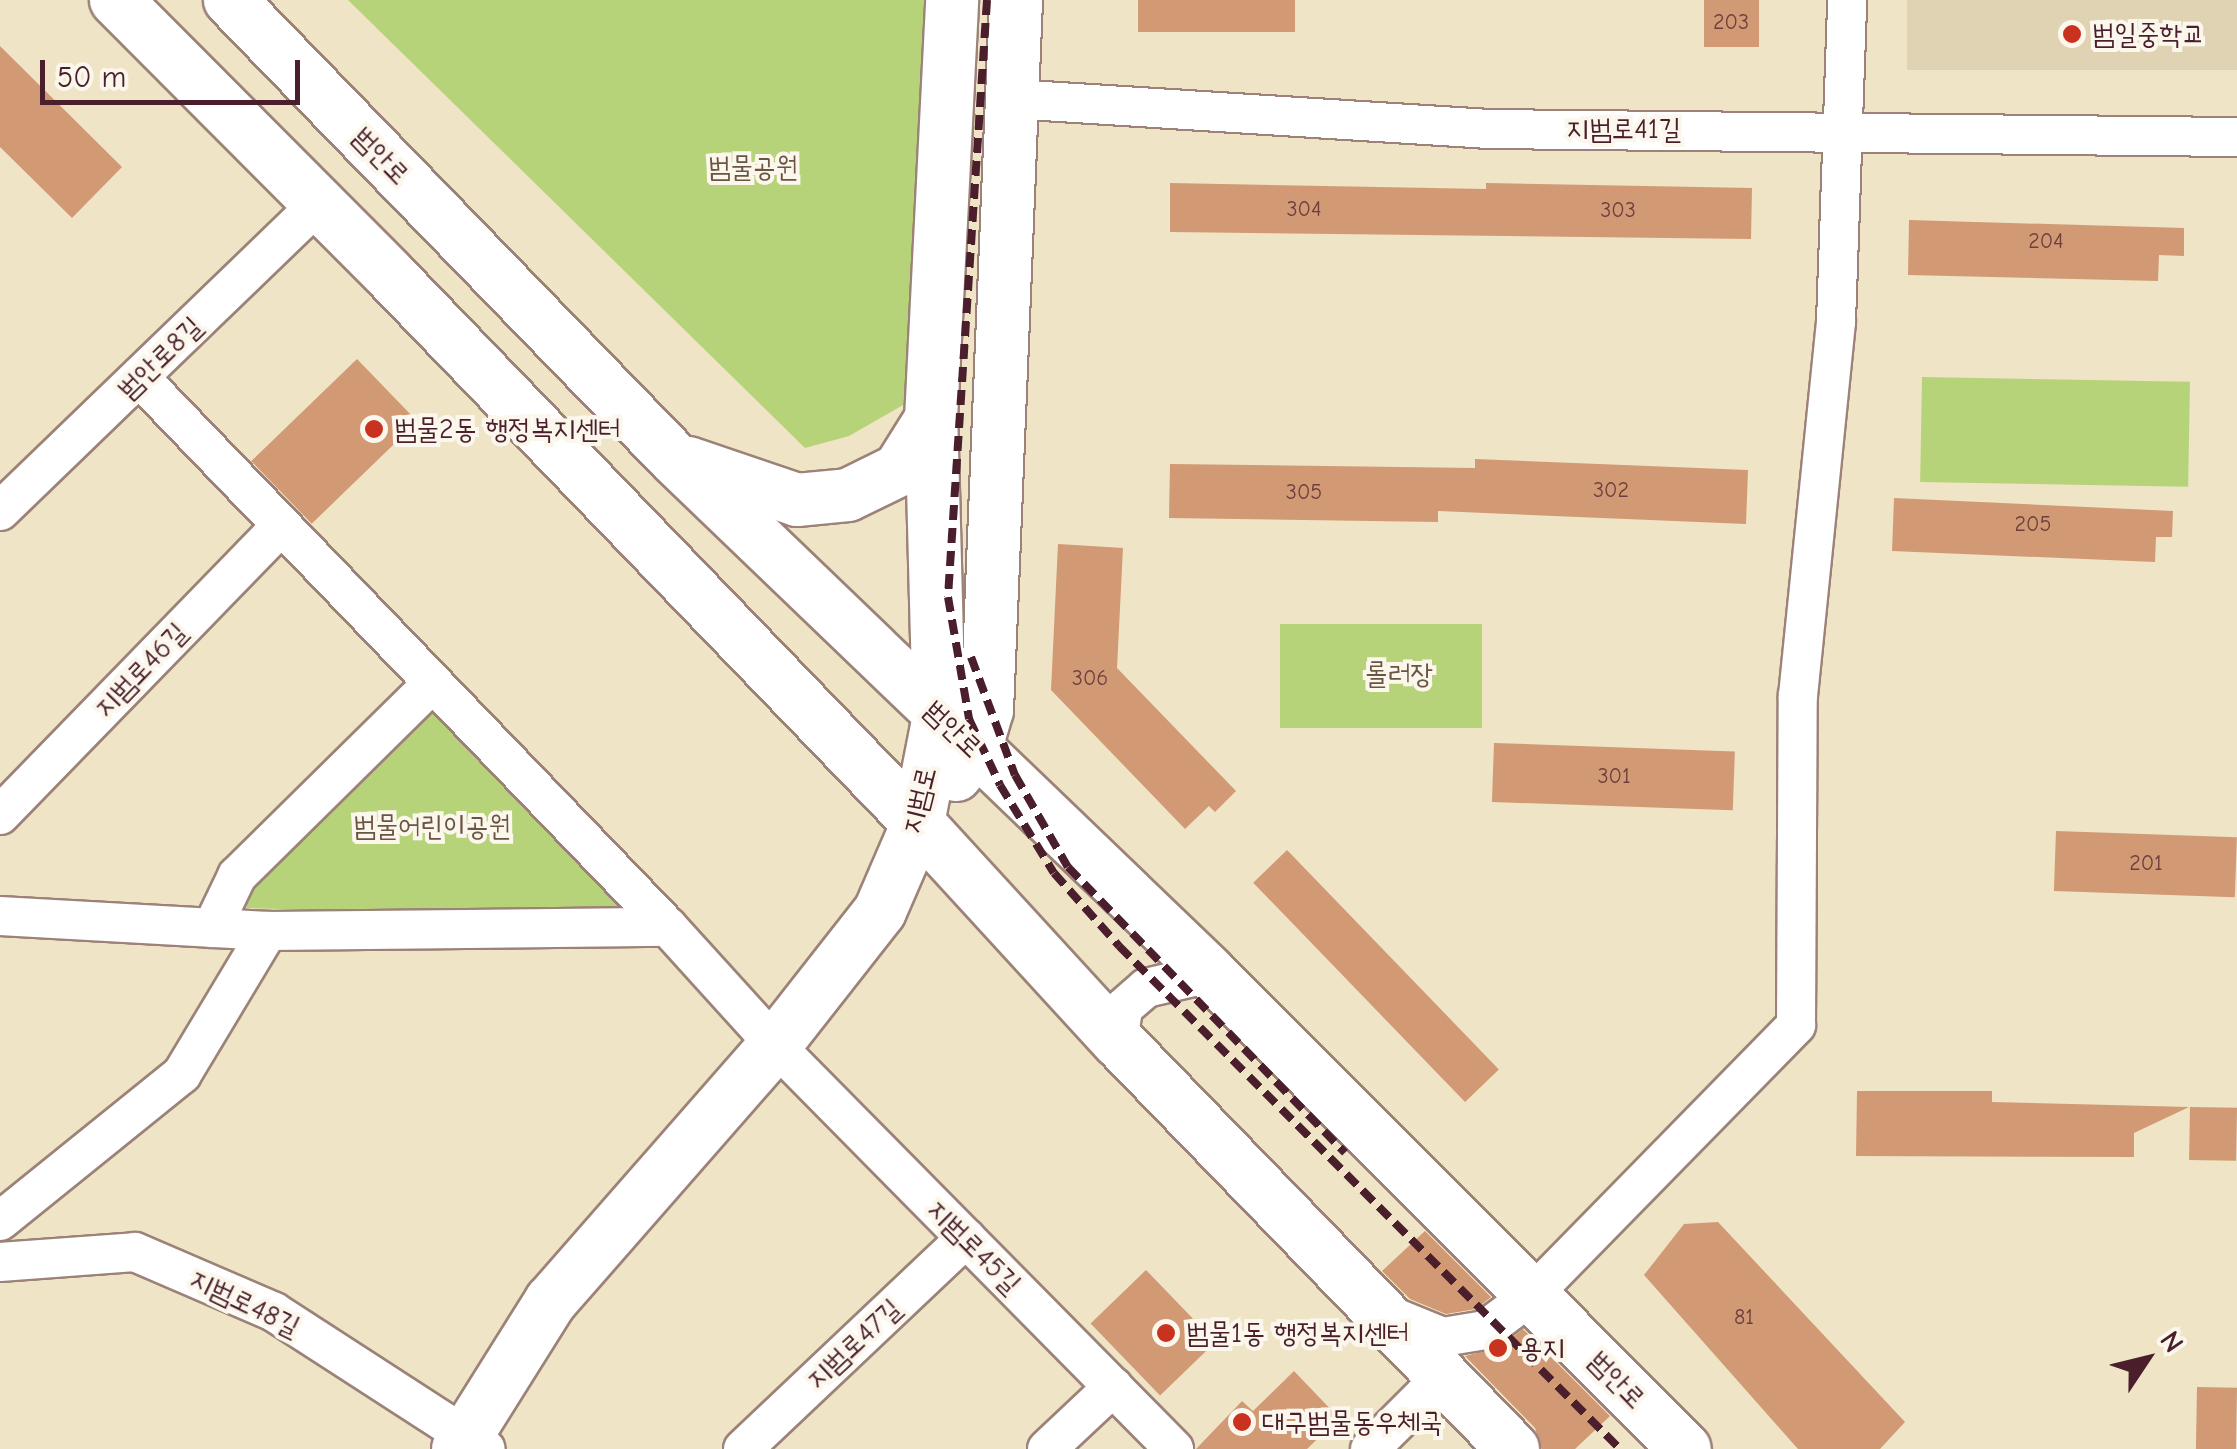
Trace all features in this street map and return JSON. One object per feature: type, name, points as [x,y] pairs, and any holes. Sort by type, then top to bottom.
[{"type":"main road","points":[[116,0],[918,823],[1118,1041],[1513,1449]]},
{"type":"main road","name":"범안로","points":[[230,0],[675,459],[1210,973],[1685,1449]]},
{"type":"main road","points":[[952,0],[930,419],[957,733]]},
{"type":"main road","points":[[957,733],[987,710],[998,520],[1016,0]]},
{"type":"main road","points":[[675,459],[796,500],[848,495],[899,470],[930,419]]},
{"type":"main road","name":"지범로","points":[[470,1444],[551,1301],[774,1045],[880,911],[957,733]]},
{"type":"street","points":[[1378,1311],[1443,1338],[1485,1330],[1533,1294],[1796,1025],[1798,696],[1836,322],[1846,0]]},
{"type":"street","name":"지범로41길","points":[[1012,99],[1486,129],[1843,130],[2237,138]]},
{"type":"street","name":"범안로8길","points":[[0,512],[318,204]]},
{"type":"street","points":[[140,378],[668,927],[774,1045]]},
{"type":"street","name":"지범로46길","points":[[0,815],[281,526]]},
{"type":"street","points":[[212,928],[236,876],[434,684]]},
{"type":"street","points":[[0,916],[268,931],[668,927]]},
{"type":"street","points":[[0,1221],[182,1074],[268,931]]},
{"type":"street","points":[[1118,1041],[1123,1008],[1146,988],[1210,973]]},
{"type":"street","name":"지범로45길","points":[[774,1045],[1174,1449]]},
{"type":"street","name":"지범로47길","points":[[743,1449],[966,1238]]},
{"type":"street","name":"지범로48길","points":[[0,1262],[135,1252],[274,1312],[470,1444]]},
{"type":"street","points":[[1370,1449],[1442,1377]]},
{"type":"street","points":[[1047,1449],[1112,1387]]},
{"type":"shaded area","name":"범일중학교","points":[[1907,0],[2237,0],[2237,70],[1907,70]]},
{"type":"green space","name":"범물공원","points":[[348,0],[925,0],[910,401],[849,436],[805,448]]},
{"type":"green space","points":[[1922,377],[2190,382],[2188,487],[1920,482]]},
{"type":"green space","name":"롤러장","points":[[1280,624],[1482,624],[1482,728],[1280,728]]},
{"type":"green space","name":"범물어린이공원","points":[[432,696],[648,920],[247,908],[239,887]]},
{"type":"building","points":[[1138,0],[1295,0],[1295,32],[1138,32]]},
{"type":"building","points":[[1704,0],[1759,0],[1759,47],[1704,47]]},
{"type":"building","points":[[0,46],[122,167],[72,218],[0,147]]},
{"type":"building","points":[[1170,183],[1486,189],[1486,183],[1752,188],[1751,239],[1170,232]]},
{"type":"building","points":[[1909,220],[2184,228],[2184,256],[2159,255],[2158,281],[1908,275]]},
{"type":"building","points":[[357,359],[417,422],[312,524],[251,461]]},
{"type":"building","points":[[1475,459],[1748,470],[1746,524],[1438,511],[1438,522],[1169,518],[1170,464],[1475,468]]},
{"type":"building","points":[[1894,498],[2173,511],[2172,537],[2156,537],[2155,562],[1892,551]]},
{"type":"building","points":[[1058,544],[1123,548],[1117,668],[1236,791],[1215,812],[1209,806],[1185,829],[1051,690]]},
{"type":"building","points":[[1494,743],[1735,751],[1733,810],[1492,802]]},
{"type":"building","points":[[2056,831],[2237,837],[2235,897],[2054,891]]},
{"type":"building","points":[[1287,850],[1499,1069],[1465,1102],[1253,883]]},
{"type":"building","points":[[1857,1091],[1992,1091],[1992,1102],[2189,1107],[2134,1133],[2134,1157],[1856,1156]]},
{"type":"building","points":[[2190,1107],[2237,1108],[2236,1161],[2189,1160]]},
{"type":"building","points":[[1718,1222],[1905,1422],[1880,1449],[1798,1449],[1644,1275],[1684,1224]]},
{"type":"building","points":[[1425,1231],[1491,1297],[1476,1309],[1446,1314],[1410,1299],[1382,1271]]},
{"type":"building","points":[[1146,1270],[1215,1342],[1160,1395],[1091,1323]]},
{"type":"building","points":[[1523,1329],[1610,1416],[1575,1449],[1542,1449],[1535,1428],[1465,1356],[1498,1348]]},
{"type":"building","points":[[1294,1371],[1339,1418],[1307,1449],[1196,1449],[1242,1401],[1253,1411]]},
{"type":"building","points":[[2197,1387],[2237,1388],[2236,1449],[2196,1449]]},
{"type":"railway","points":[[987,0],[948,597],[969,719],[1000,785],[1054,873],[1119,946],[1620,1449]]},
{"type":"railway","points":[[971,657],[1015,775],[1068,867],[1345,1153]]},
{"type":"place","name":"범일중학교","points":[[2072,34]]},
{"type":"place","name":"범물2동 행정복지센터","points":[[374,429]]},
{"type":"place","name":"범물1동 행정복지센터","points":[[1166,1333]]},
{"type":"place","name":"용지","points":[[1498,1348]]},
{"type":"place","name":"대구범물동우체국","points":[[1242,1422]]}]
